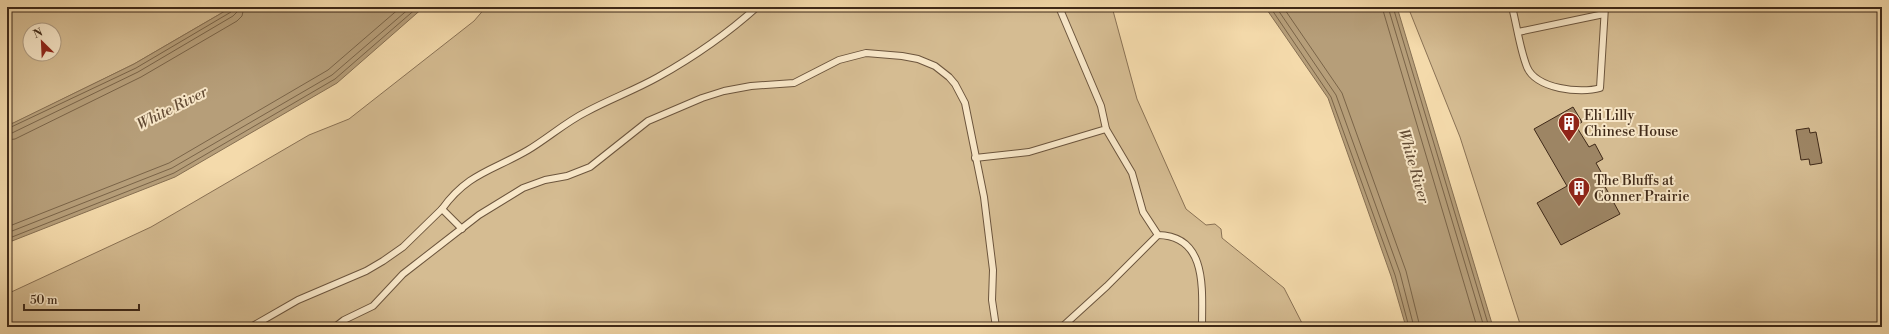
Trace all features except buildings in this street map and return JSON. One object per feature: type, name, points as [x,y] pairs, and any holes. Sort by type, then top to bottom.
[{"type":"lane","points":[[251,327],[298,300],[366,271],[383,261],[403,246],[442,209],[460,187],[471,178],[529,149],[585,112],[634,89],[677,66],[729,30],[757,7]]},
{"type":"lane","points":[[1059,7],[1101,106],[1106,130],[1132,173],[1143,212],[1158,235]]},
{"type":"lane","points":[[1512,7],[1528,68],[1537,79],[1564,89],[1591,91],[1600,88],[1605,7]]},
{"type":"lane","points":[[1518,32],[1604,14]]},
{"type":"lane","points":[[335,327],[344,320],[373,306],[403,274],[479,215],[523,188],[545,180],[566,176],[590,167],[639,128],[660,115],[724,91],[751,86],[794,83],[839,60],[866,53],[884,53],[918,59],[935,66],[955,84],[965,103],[984,197],[994,270],[992,300],[996,327]]},
{"type":"lane","points":[[975,158],[1030,152],[1106,130]]},
{"type":"lane","points":[[442,209],[462,229]]},
{"type":"lane","points":[[1062,327],[1107,286],[1158,235],[1170,235],[1179,238],[1186,242],[1196,256],[1202,294],[1202,327]]},
{"type":"shaded area","points":[[7,7],[232,7],[134,64],[14,123],[7,124]]},
{"type":"shaded area","points":[[486,7],[1112,7],[1137,99],[1186,209],[1206,225],[1215,224],[1221,229],[1222,238],[1284,288],[1304,327],[7,327],[7,294],[151,227],[309,135],[349,119],[474,21]]},
{"type":"shaded area","points":[[1408,7],[1882,7],[1882,327],[1521,327],[1460,137]]},
{"type":"water","name":"White River","points":[[232,7],[424,7],[337,83],[175,177],[7,243],[7,126],[134,64]]},
{"type":"water","name":"White River","points":[[1265,7],[1397,7],[1493,327],[1406,327],[1391,276],[1328,98]]},
{"type":"place","name":"Eli Lilly Chinese House","points":[[1569,142]]},
{"type":"place","name":"The Bluffs at Conner Prairie","points":[[1579,208]]}]
